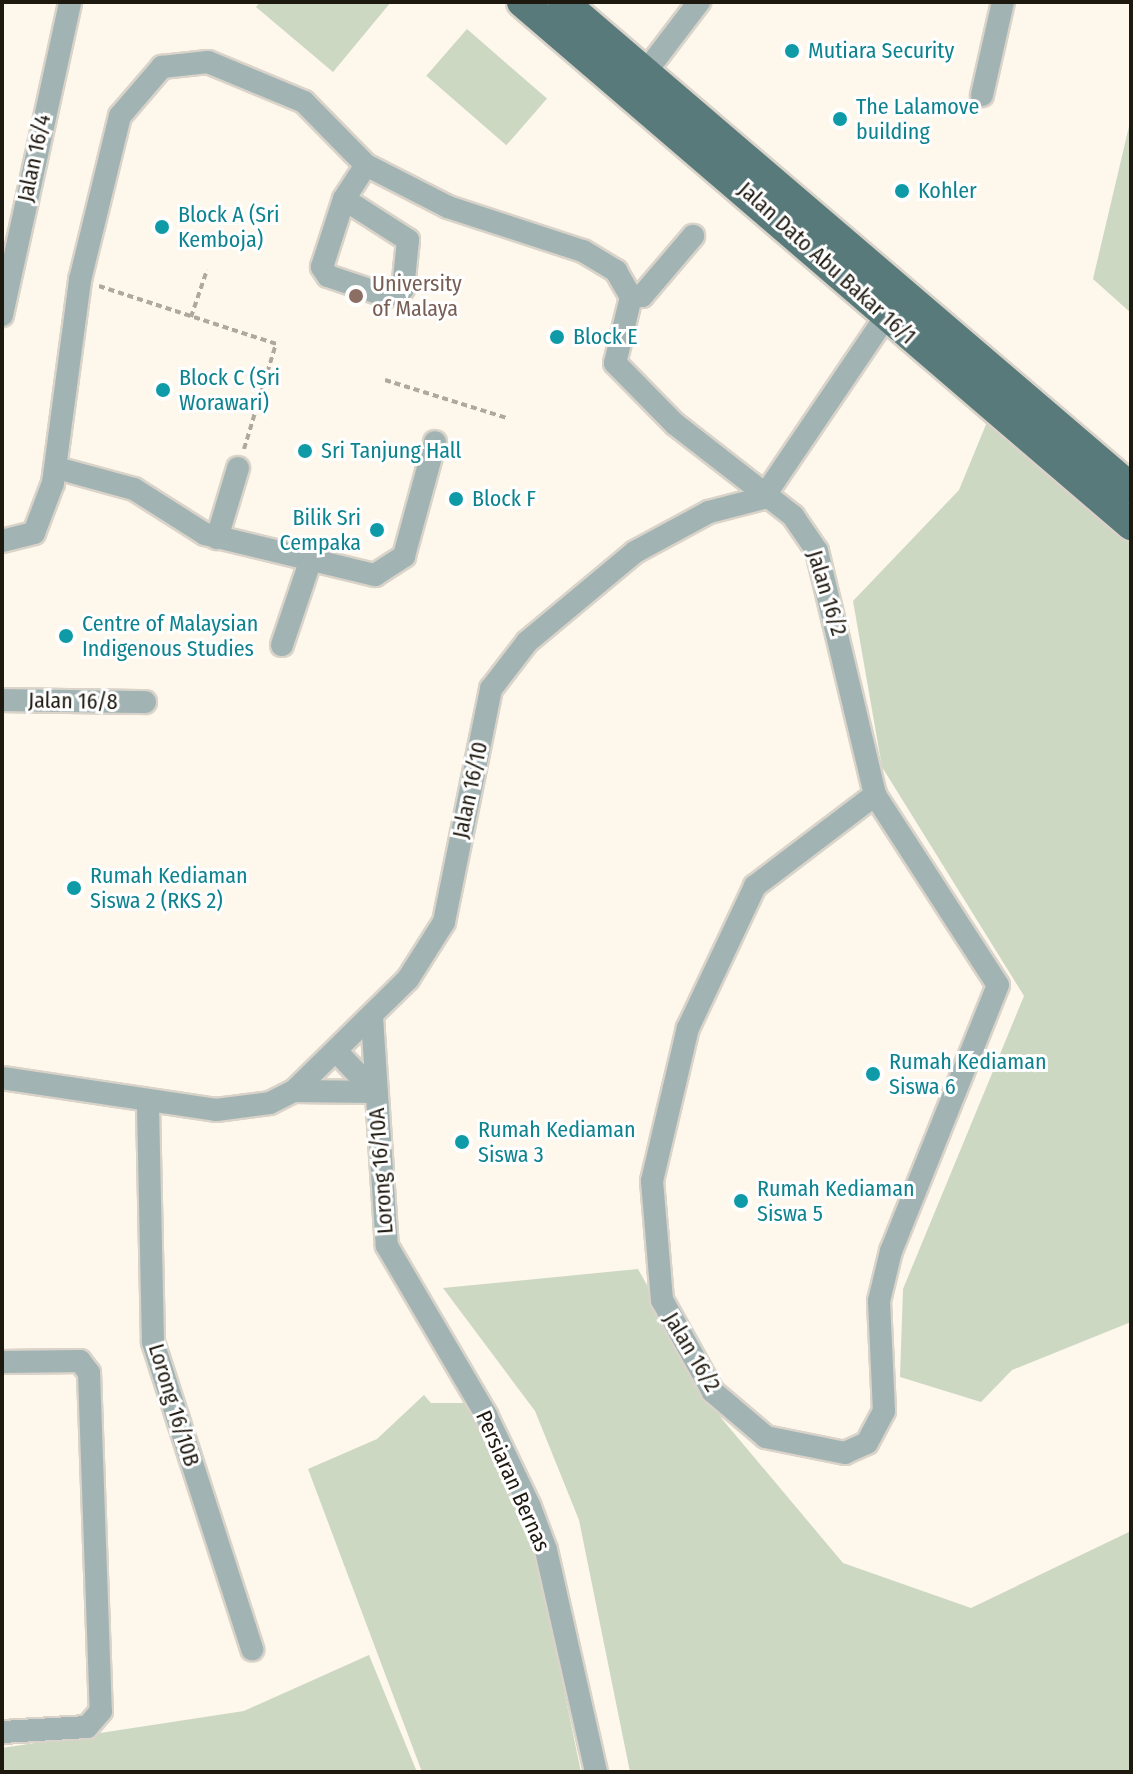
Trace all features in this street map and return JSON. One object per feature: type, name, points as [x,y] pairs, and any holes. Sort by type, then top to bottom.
[{"type":"main road","name":"Jalan Dato Abu Bakar 16/1","points":[[522,2],[640,80],[1131,488]]},
{"type":"main road","name":"Jalan Dato Abu Bakar 16/1","points":[[563,2],[885,318],[1131,525]]},
{"type":"street","name":"Jalan 16/4","points":[[2,315],[70,2]]},
{"type":"street","points":[[640,80],[699,2]]},
{"type":"street","points":[[982,95],[1003,2]]},
{"type":"street","points":[[2,541],[34,533],[57,468],[80,280],[108,145],[130,96],[162,67],[208,62],[277,88],[328,119],[366,165],[448,207],[601,259],[631,297],[642,296],[693,236]]},
{"type":"street","points":[[344,199],[408,240],[403,289],[387,296],[328,276],[322,267],[344,199],[366,165]]},
{"type":"street","name":"Jalan 16/2","points":[[631,297],[614,348],[625,375],[763,498],[793,516],[817,551],[875,795],[998,985],[891,1251],[879,1301],[884,1411],[867,1443],[845,1453],[766,1437],[713,1392],[662,1300],[652,1181],[688,1028],[755,886],[875,795]]},
{"type":"street","points":[[763,498],[885,318]]},
{"type":"street","points":[[57,468],[134,489],[169,517],[217,538],[309,565],[375,575],[393,570],[404,556],[435,442]]},
{"type":"street","points":[[217,538],[238,468]]},
{"type":"street","name":"Jalan 16/10","points":[[2,1078],[148,1105],[249,1108],[294,1091],[408,979],[444,922],[491,689],[527,642],[635,552],[709,512],[763,498]]},
{"type":"street","points":[[282,645],[309,565]]},
{"type":"street","name":"Jalan 16/8","points":[[2,700],[145,702]]},
{"type":"street","points":[[294,1091],[375,1092],[372,1017]]},
{"type":"street","name":"Lorong 16/10A","points":[[337,1052],[375,1092],[387,1246],[414,1298]]},
{"type":"street","name":"Lorong 16/10B","points":[[148,1105],[153,1342],[252,1649]]},
{"type":"street","name":"Persiaran Bernas","points":[[414,1298],[486,1415],[541,1536],[596,1772]]},
{"type":"street","points":[[2,1362],[80,1361],[89,1373],[101,1711],[87,1727],[2,1732]]},
{"type":"path","points":[[191,317],[207,270]]},
{"type":"path","points":[[80,280],[277,345],[238,468]]},
{"type":"path","points":[[385,380],[507,418]]},
{"type":"green space","points":[[260,2],[391,2],[333,72],[256,7]]},
{"type":"green space","points":[[467,29],[547,99],[506,145],[426,76]]},
{"type":"green space","points":[[1131,118],[1131,313],[1093,279]]},
{"type":"green space","points":[[987,422],[1131,541],[1131,1322],[1012,1370],[981,1402],[900,1377],[903,1289],[1024,996],[882,767],[853,601],[959,490]]},
{"type":"green space","points":[[638,1269],[722,1419],[843,1563],[971,1608],[1131,1531],[1131,1772],[630,1772],[579,1520],[535,1411],[443,1288]]},
{"type":"green space","points":[[424,1395],[431,1403],[469,1403],[530,1526],[581,1772],[422,1772],[308,1469],[377,1439]]},
{"type":"green space","points":[[369,1655],[417,1772],[2,1772],[2,1748],[244,1711]]},
{"type":"place","name":"Mutiara Security","points":[[792,51]]},
{"type":"place","name":"The Lalamove building","points":[[840,119]]},
{"type":"place","name":"Kohler","points":[[902,191]]},
{"type":"place","name":"Block A (Sri Kemboja)","points":[[162,227]]},
{"type":"place","name":"University of Malaya","points":[[356,296]]},
{"type":"place","name":"Block E","points":[[557,337]]},
{"type":"place","name":"Block C (Sri Worawari)","points":[[163,390]]},
{"type":"place","name":"Sri Tanjung Hall","points":[[305,451]]},
{"type":"place","name":"Block F","points":[[456,499]]},
{"type":"place","name":"Bilik Sri Cempaka","points":[[377,530]]},
{"type":"place","name":"Centre of Malaysian Indigenous Studies","points":[[66,636]]},
{"type":"place","name":"Rumah Kediaman Siswa 2 (RKS 2)","points":[[74,888]]},
{"type":"place","name":"Rumah Kediaman Siswa 6","points":[[873,1074]]},
{"type":"place","name":"Rumah Kediaman Siswa 3","points":[[462,1142]]},
{"type":"place","name":"Rumah Kediaman Siswa 5","points":[[741,1201]]}]
